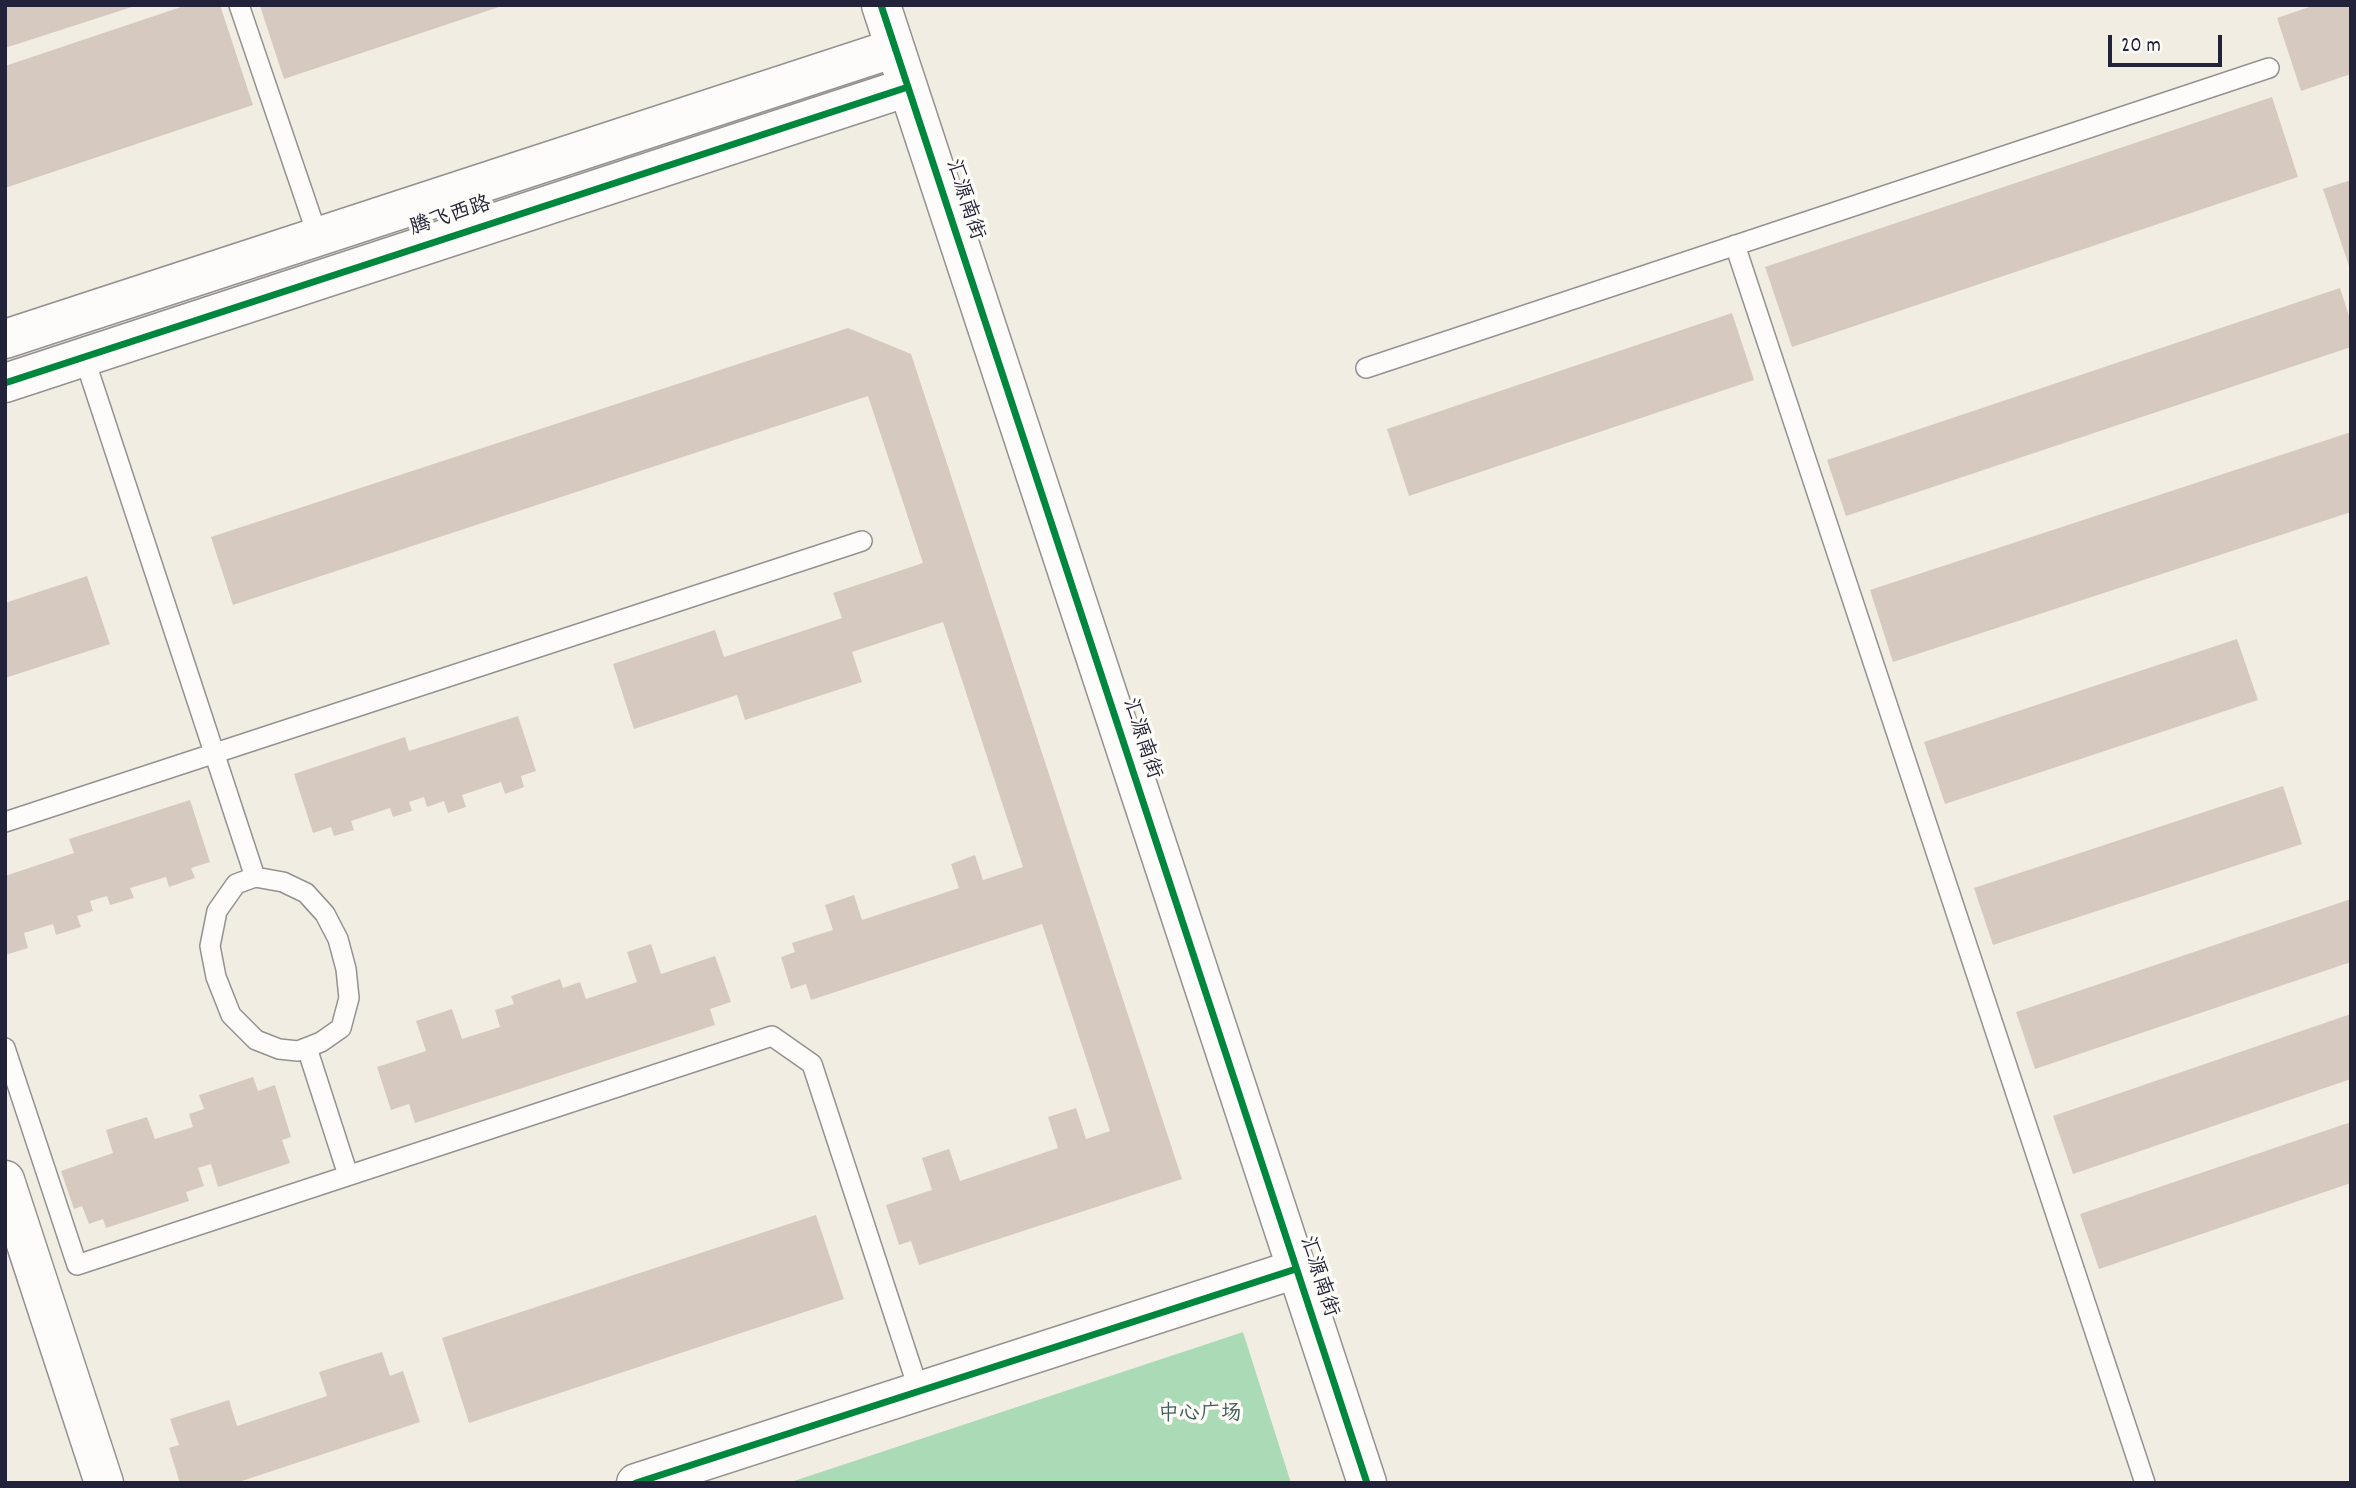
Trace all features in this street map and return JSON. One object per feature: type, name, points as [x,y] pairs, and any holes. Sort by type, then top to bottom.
[{"type":"street","name":"汇源南街","points":[[881,5],[1367,1483]]},
{"type":"street","name":"腾飞西路","points":[[5,339],[895,48]]},
{"type":"street","name":"腾飞西路","points":[[5,383],[908,87]]},
{"type":"street","points":[[5,1180],[104,1483]]},
{"type":"street","points":[[636,1483],[1296,1269]]},
{"type":"lane","points":[[239,5],[318,237]]},
{"type":"lane","points":[[1366,368],[2269,68]]},
{"type":"lane","points":[[1735,245],[2145,1483]]},
{"type":"lane","points":[[84,357],[255,877]]},
{"type":"lane","points":[[5,822],[862,541]]},
{"type":"lane","points":[[255,877],[283,882],[306,893],[325,914],[338,939],[346,969],[349,998],[341,1028],[321,1042],[298,1051],[279,1049],[256,1040],[231,1015],[216,976],[210,947],[217,911],[236,884],[255,877]]},
{"type":"lane","points":[[5,1048],[77,1265],[772,1036],[812,1064],[919,1391]]},
{"type":"lane","points":[[307,1048],[348,1175]]},
{"type":"green space","name":"中心广场","points":[[1243,1332],[1291,1483],[788,1483]]},
{"type":"building","points":[[5,5],[135,5],[135,6],[5,48]]},
{"type":"building","points":[[187,5],[220,5],[253,105],[5,188],[5,66]]},
{"type":"building","points":[[261,5],[505,5],[284,79],[260,6]]},
{"type":"building","points":[[2315,5],[2351,5],[2351,74],[2301,91],[2277,18]]},
{"type":"building","points":[[2272,97],[2298,177],[1792,347],[1765,267]]},
{"type":"building","points":[[2351,180],[2351,269],[2350,269],[2323,189]]},
{"type":"building","points":[[2340,288],[2351,322],[2351,347],[1846,516],[1827,460]]},
{"type":"building","points":[[1732,313],[1754,380],[1409,496],[1387,429]]},
{"type":"building","points":[[848,328],[911,354],[1182,1179],[919,1265],[911,1241],[899,1245],[886,1205],[932,1190],[922,1158],[949,1149],[960,1181],[1058,1148],[1048,1117],[1076,1108],[1086,1139],[1110,1131],[1042,924],[811,1000],[806,984],[791,989],[781,957],[795,952],[792,943],[833,930],[825,905],[854,895],[862,920],[959,888],[951,864],[975,855],[983,880],[1023,867],[943,622],[852,652],[862,682],[745,720],[737,695],[634,729],[613,664],[715,630],[724,657],[842,618],[833,593],[923,563],[868,396],[233,605],[211,537]]},
{"type":"building","points":[[2351,432],[2351,512],[1893,662],[1870,590]]},
{"type":"building","points":[[87,576],[110,644],[5,678],[5,603]]},
{"type":"building","points":[[2237,639],[2258,700],[1945,804],[1924,742]]},
{"type":"building","points":[[518,716],[536,771],[521,776],[524,787],[505,794],[501,782],[462,795],[466,807],[448,813],[444,801],[427,807],[424,797],[409,802],[412,811],[393,817],[390,808],[351,821],[354,830],[334,836],[331,827],[313,833],[294,774],[405,737],[409,751]]},
{"type":"building","points":[[2283,786],[2302,844],[1993,945],[1974,888]]},
{"type":"building","points":[[190,800],[210,862],[191,868],[195,878],[169,887],[166,877],[130,888],[134,898],[110,905],[107,896],[90,901],[93,911],[77,916],[81,927],[56,935],[53,924],[24,933],[28,948],[5,955],[5,876],[74,853],[69,839]]},
{"type":"building","points":[[2351,899],[2351,962],[2035,1069],[2016,1012]]},
{"type":"building","points":[[651,944],[661,974],[715,956],[731,1002],[710,1009],[715,1025],[415,1123],[409,1104],[391,1110],[377,1067],[426,1051],[416,1021],[452,1009],[462,1039],[500,1027],[495,1010],[514,1004],[511,996],[560,979],[563,988],[580,982],[586,999],[637,982],[627,952]]},
{"type":"building","points":[[2351,1014],[2351,1079],[2073,1174],[2053,1116]]},
{"type":"building","points":[[253,1077],[258,1091],[275,1085],[291,1137],[282,1140],[290,1163],[218,1187],[211,1164],[198,1168],[204,1186],[186,1192],[189,1201],[106,1228],[103,1219],[89,1224],[82,1206],[74,1209],[61,1171],[113,1153],[106,1130],[147,1117],[155,1139],[193,1127],[189,1114],[204,1109],[199,1095]]},
{"type":"building","points":[[2351,1122],[2351,1183],[2099,1269],[2080,1214]]},
{"type":"building","points":[[816,1215],[844,1299],[469,1423],[442,1338]]},
{"type":"building","points":[[382,1352],[390,1376],[403,1371],[420,1422],[236,1483],[180,1483],[169,1448],[179,1445],[170,1419],[229,1400],[237,1426],[327,1396],[319,1372]]},
{"type":"cycle path","points":[[881,5],[1367,1483]]},
{"type":"cycle path","points":[[5,383],[908,87]]},
{"type":"cycle path","points":[[636,1483],[1296,1269]]}]
